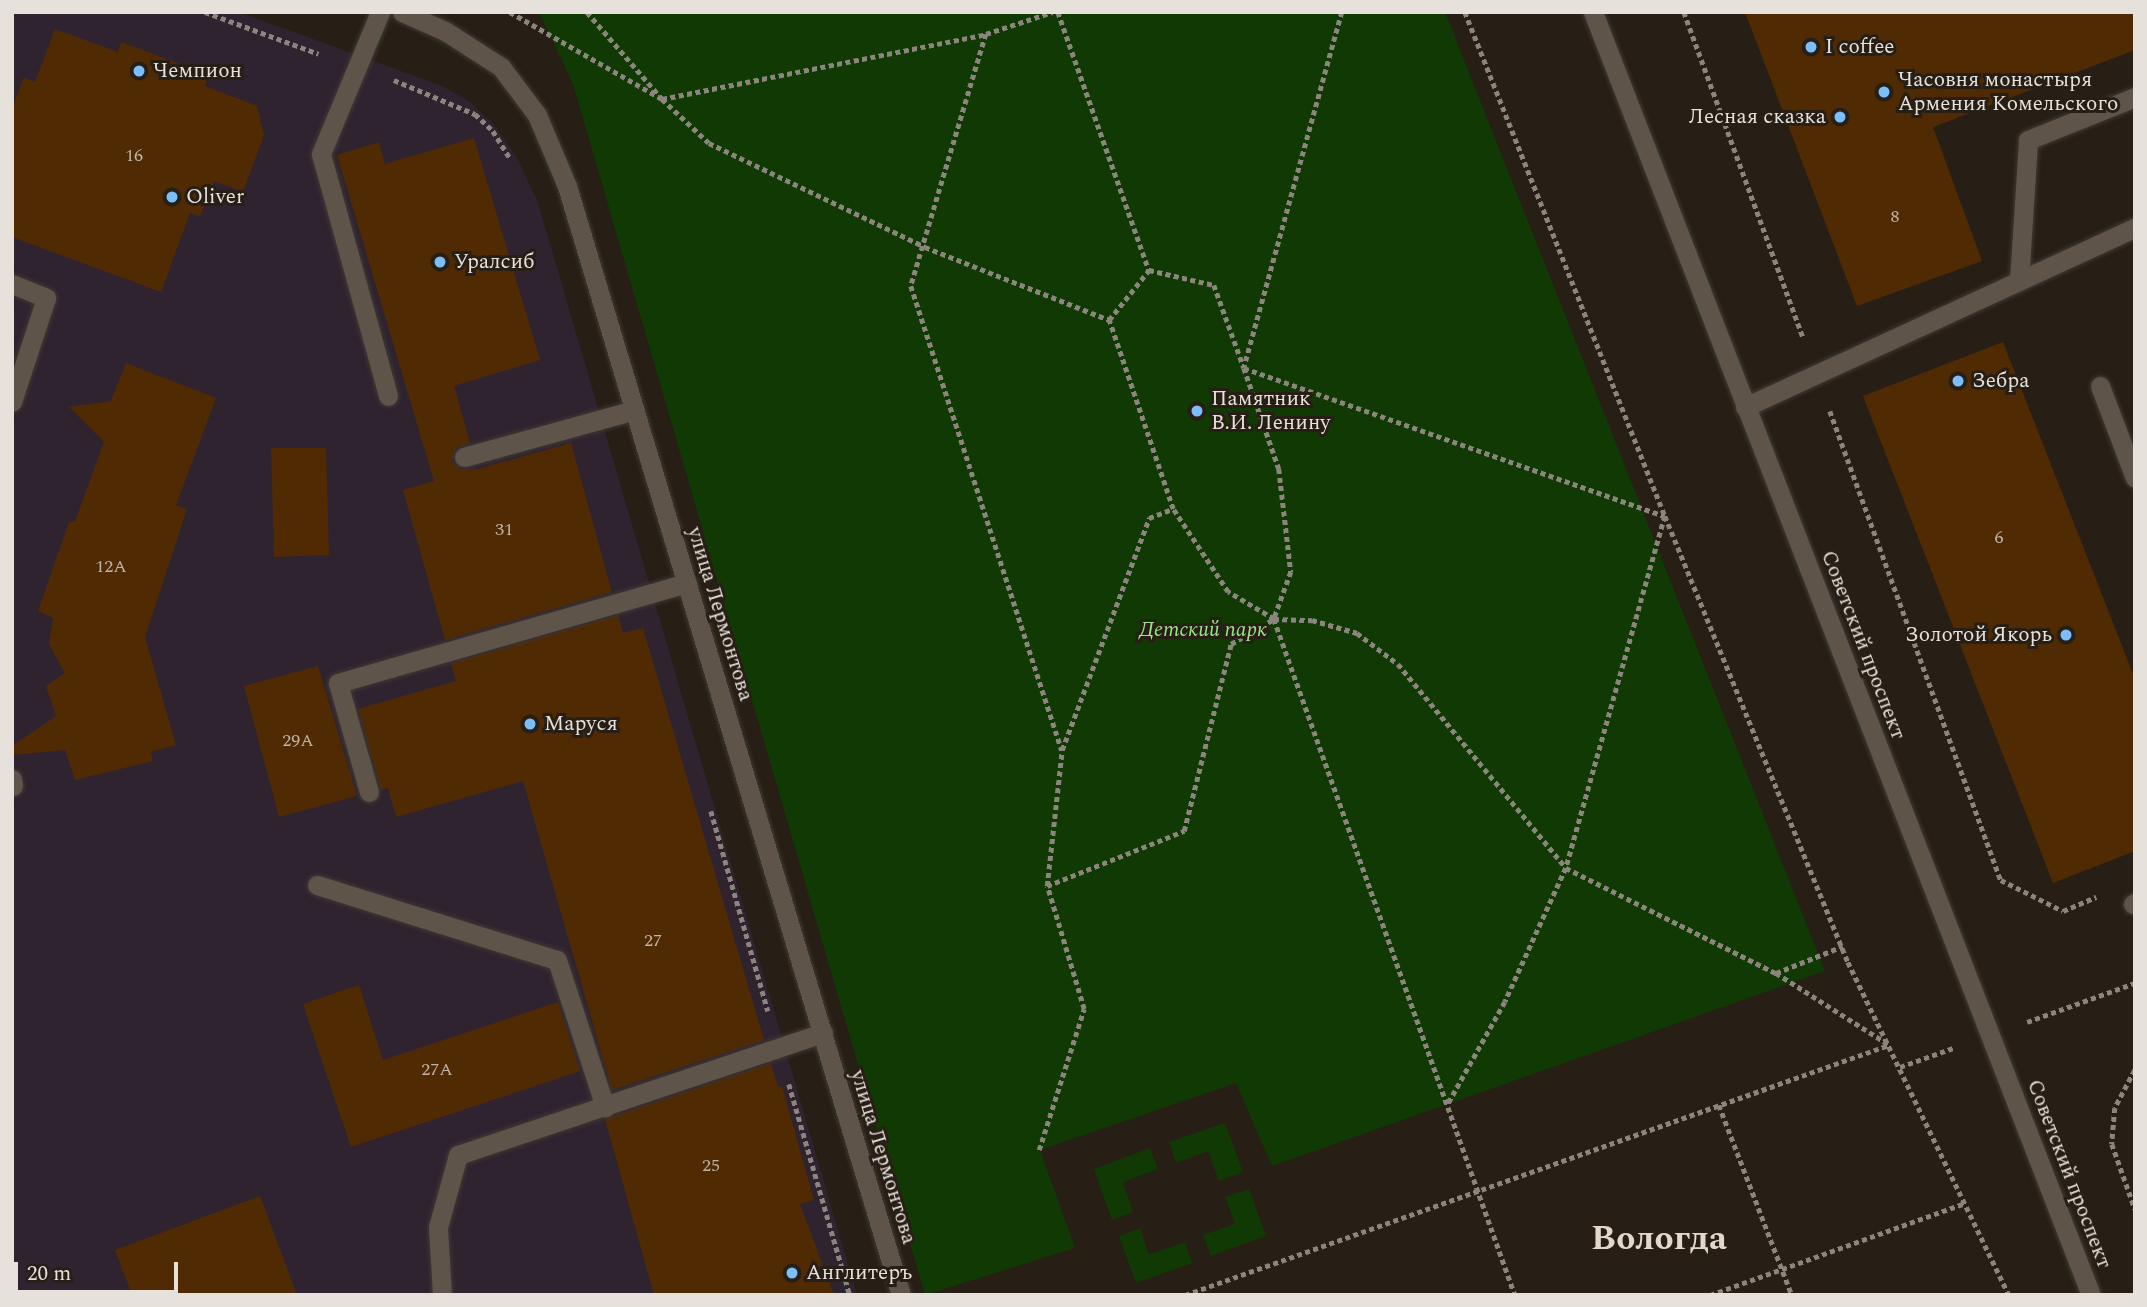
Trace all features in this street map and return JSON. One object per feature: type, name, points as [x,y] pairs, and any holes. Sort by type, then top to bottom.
[{"type":"street","points":[[380,12],[321,154],[388,396]]},
{"type":"street","name":"улица Лермонтова","points":[[402,12],[445,31],[501,67],[537,115],[567,186],[901,1295]]},
{"type":"street","name":"Советский проспект","points":[[1593,12],[2091,1295]]},
{"type":"street","points":[[2019,281],[2028,140],[2135,97]]},
{"type":"street","points":[[1745,407],[2135,229]]},
{"type":"street","points":[[12,284],[46,298],[12,402]]},
{"type":"street","points":[[2101,386],[2135,478]]},
{"type":"street","points":[[464,457],[635,410]]},
{"type":"street","points":[[369,792],[338,683],[687,583]]},
{"type":"street","points":[[317,885],[557,960],[605,1107]]},
{"type":"street","points":[[442,1295],[438,1227],[458,1155],[823,1033]]},
{"type":"path","points":[[510,12],[662,99],[986,34],[1052,12]]},
{"type":"path","points":[[587,12],[662,99],[709,144],[925,247],[1109,320],[1173,509],[1228,592],[1274,619],[1312,620],[1357,633],[1398,664],[1566,868],[1776,973],[1889,1045]]},
{"type":"path","points":[[1058,12],[1149,270]]},
{"type":"path","points":[[1244,368],[1342,12]]},
{"type":"path","points":[[1465,12],[1665,516],[1843,946],[2009,1295]]},
{"type":"path","points":[[1684,12],[2001,880],[2063,911],[2125,886],[2134,904]]},
{"type":"path","points":[[986,34],[925,247],[911,286],[1062,750]]},
{"type":"path","points":[[1109,320],[1149,270]]},
{"type":"path","points":[[1149,270],[1213,285],[1244,368],[1279,469],[1291,572],[1274,619],[1515,1295]]},
{"type":"path","points":[[1244,368],[1665,516]]},
{"type":"path","points":[[1040,1150],[1084,1009],[1047,886],[1062,750],[1149,518],[1173,509]]},
{"type":"path","points":[[1448,1104],[1505,1002],[1566,868],[1665,516]]},
{"type":"path","points":[[1047,886],[1184,831],[1231,644],[1274,619]]},
{"type":"path","points":[[1776,973],[1843,946]]},
{"type":"path","points":[[1185,1295],[1889,1045]]},
{"type":"path","points":[[2135,1071],[2115,1108],[2112,1144],[2135,1209]]},
{"type":"path","points":[[1719,1105],[1792,1295]]},
{"type":"path","points":[[1710,1295],[1965,1202]]},
{"type":"shaded area","points":[[12,12],[239,12],[442,86],[470,102],[495,126],[517,158],[538,203],[857,1295],[12,1295]]},
{"type":"green space","name":"Детский парк","points":[[539,12],[1445,12],[1825,971],[1272,1166],[1236,1083],[1040,1150],[1075,1248],[925,1295],[573,84]]},
{"type":"green space","points":[[1225,1123],[1243,1172],[1219,1181],[1208,1151],[1176,1163],[1169,1142]]},
{"type":"green space","points":[[1150,1148],[1158,1169],[1123,1182],[1133,1212],[1112,1220],[1094,1169]]},
{"type":"green space","points":[[1249,1189],[1266,1236],[1211,1256],[1203,1235],[1235,1224],[1225,1197]]},
{"type":"green space","points":[[1140,1228],[1149,1255],[1185,1242],[1192,1263],[1136,1283],[1119,1236]]},
{"type":"building","points":[[1745,12],[2135,12],[2135,50],[1933,127],[1982,261],[1857,306]]},
{"type":"building","points":[[55,29],[118,52],[121,42],[209,75],[205,86],[257,106],[264,135],[243,192],[214,181],[200,216],[190,213],[161,292],[12,237],[12,109],[24,77],[35,82]]},
{"type":"building","points":[[474,138],[540,360],[454,386],[470,443],[456,448],[452,461],[460,469],[478,469],[571,443],[612,592],[445,640],[403,490],[434,481],[337,155],[379,142],[385,164]]},
{"type":"building","points":[[2003,342],[2135,679],[2135,851],[2053,883],[1863,396]]},
{"type":"building","points":[[126,363],[216,398],[176,505],[187,509],[145,637],[176,745],[151,752],[153,761],[75,780],[65,750],[12,755],[12,746],[56,716],[46,686],[65,673],[49,644],[53,618],[38,611],[69,522],[75,521],[104,442],[69,407],[111,401]]},
{"type":"building","points":[[271,448],[326,448],[329,555],[274,557]]},
{"type":"building","points":[[618,615],[623,633],[643,628],[764,1040],[612,1090],[523,781],[396,817],[388,788],[381,790],[358,709],[456,681],[451,663]]},
{"type":"building","points":[[318,666],[357,796],[279,817],[244,686]]},
{"type":"building","points":[[359,985],[383,1060],[558,1002],[580,1071],[351,1147],[303,1004]]},
{"type":"building","points":[[771,1063],[778,1087],[782,1086],[814,1200],[800,1204],[834,1295],[654,1295],[605,1119]]},
{"type":"building","points":[[260,1196],[297,1295],[132,1295],[115,1250]]},
{"type":"place","name":"I coffee","points":[[1811,47]]},
{"type":"place","name":"Чемпион","points":[[139,71]]},
{"type":"place","name":"Часовня монастыря Армения Комельского","points":[[1884,92]]},
{"type":"place","name":"Лесная сказка","points":[[1840,117]]},
{"type":"place","name":"Oliver","points":[[172,197]]},
{"type":"place","name":"Уралсиб","points":[[440,262]]},
{"type":"place","name":"Зебра","points":[[1958,381]]},
{"type":"place","name":"Памятник В.И. Ленину","points":[[1197,411]]},
{"type":"place","name":"Золотой Якорь","points":[[2066,635]]},
{"type":"place","name":"Маруся","points":[[530,724]]},
{"type":"place","name":"Англитеръ","points":[[792,1273]]},
{"type":"district","name":"Вологда","points":[[1659,1239]]}]
